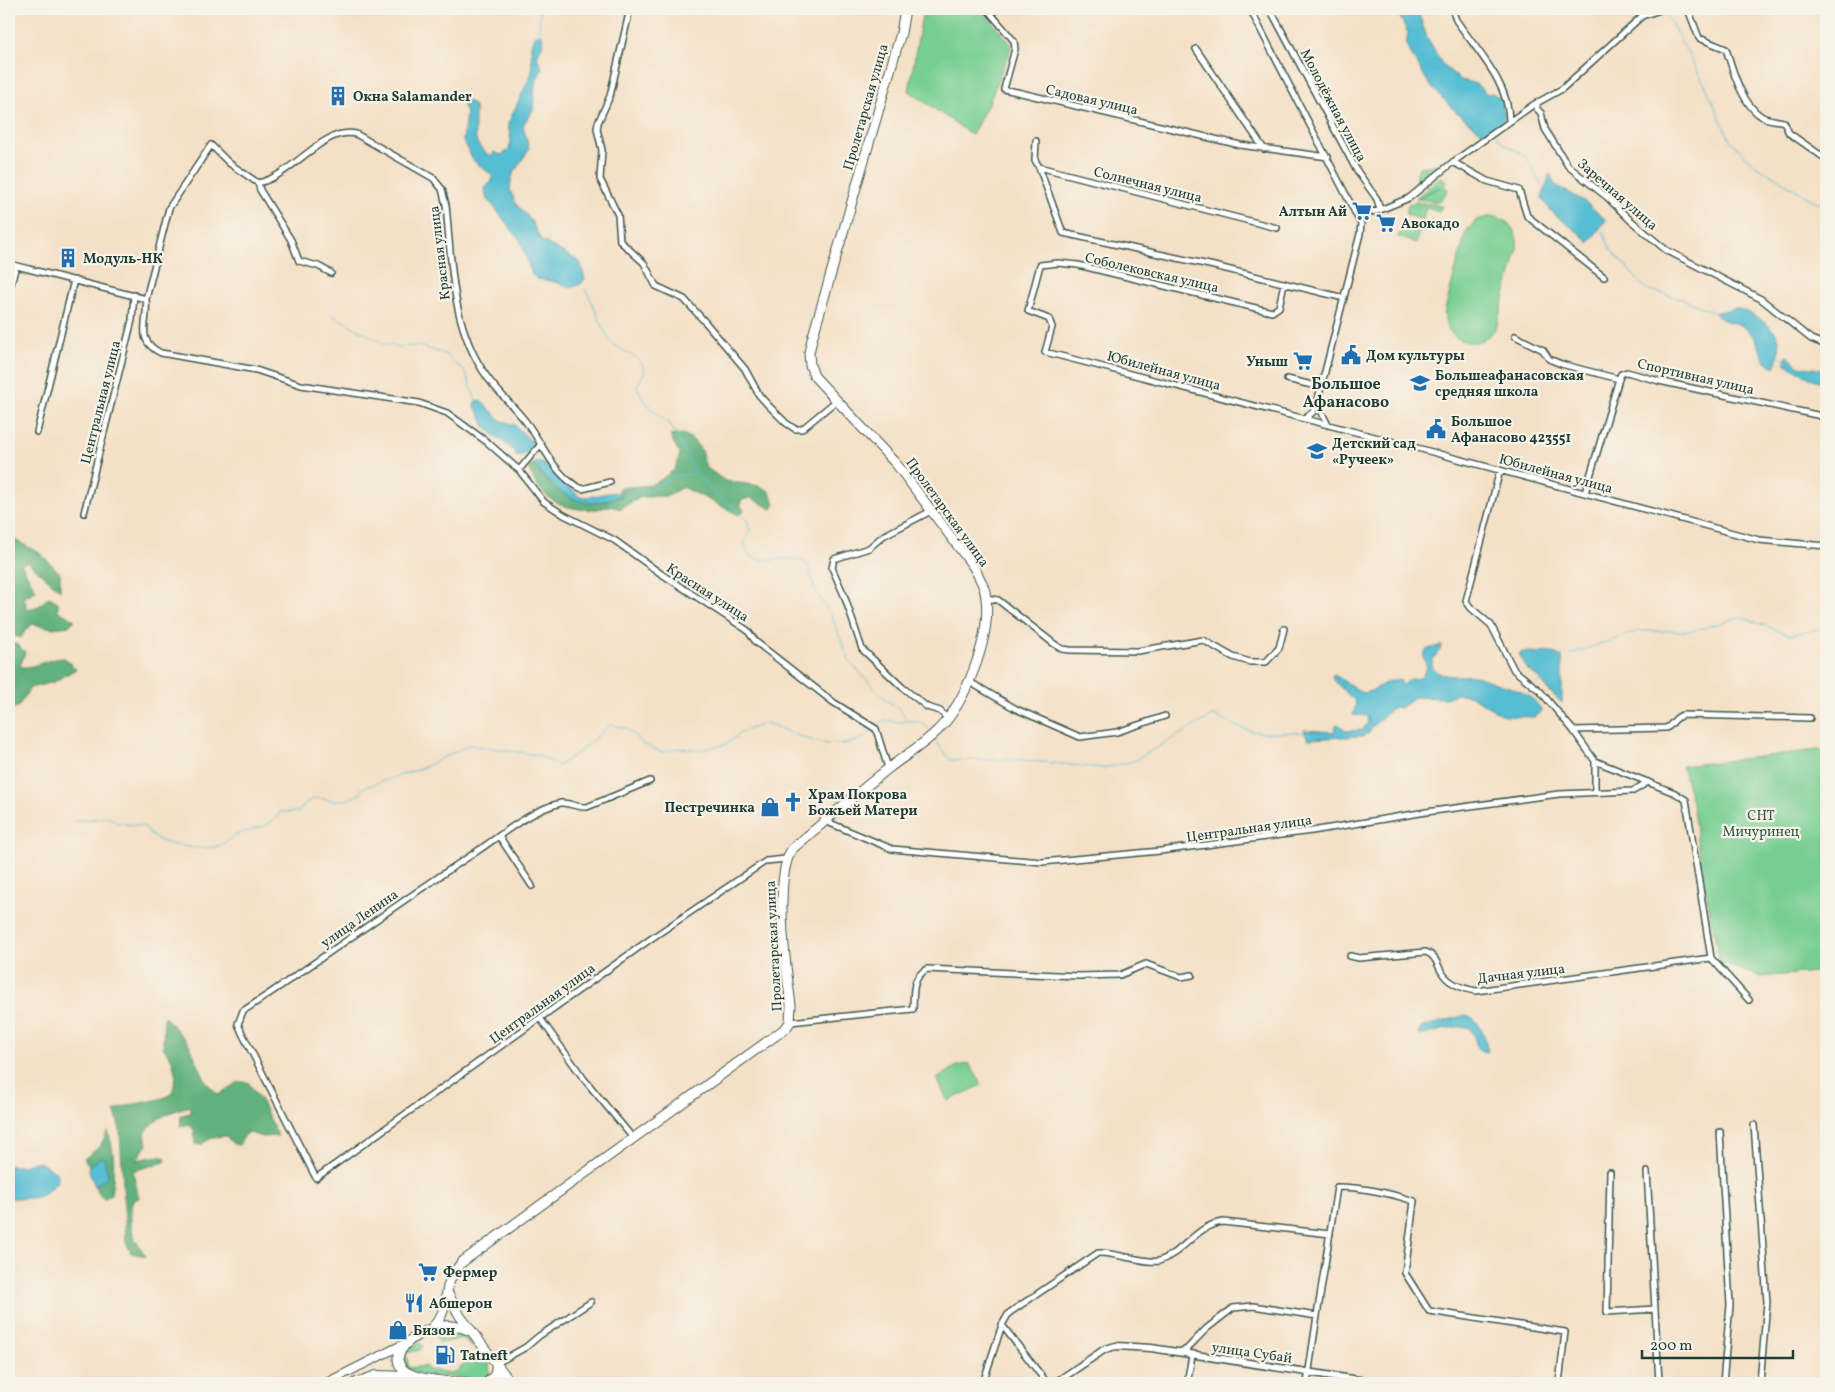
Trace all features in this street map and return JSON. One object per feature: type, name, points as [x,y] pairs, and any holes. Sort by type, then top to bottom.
[{"type":"main road","name":"Пролетарская улица","points":[[430,1330],[444,1313],[451,1276],[462,1262],[786,1028],[790,1022],[783,894],[786,859],[792,849],[888,768],[937,731],[948,719],[968,681],[983,639],[986,621],[984,584],[974,566],[897,465],[814,376],[810,365],[809,353],[901,32],[905,9]]},
{"type":"main road","points":[[447,1292],[460,1316],[511,1383]]},
{"type":"main road","points":[[326,1383],[430,1330],[452,1326],[471,1331]]},
{"type":"main road","points":[[406,1343],[397,1361],[402,1370],[409,1376]]},
{"type":"main road","points":[[487,1383],[495,1375],[497,1363]]},
{"type":"main road","points":[[354,1383],[376,1375],[409,1376],[467,1383]]},
{"type":"street","points":[[630,9],[610,96],[598,122],[597,129],[602,150],[600,179],[618,215],[620,241],[644,263],[656,286],[684,299],[706,323],[746,370],[759,395],[786,423],[795,429],[802,429],[836,401]]},
{"type":"street","name":"Садовая улица","points":[[987,9],[1014,41],[1015,50],[1004,89],[1240,145],[1265,149]]},
{"type":"street","points":[[1250,9],[1358,215],[1360,234],[1317,403],[1313,412],[1305,419]]},
{"type":"street","name":"Молодёжная улица","points":[[1270,9],[1357,171],[1377,199],[1380,210]]},
{"type":"street","points":[[1452,9],[1456,20],[1504,90],[1509,107],[1509,122]]},
{"type":"street","points":[[1358,215],[1380,210],[1409,198],[1453,162],[1509,122],[1562,88],[1586,69],[1642,16],[1663,9]]},
{"type":"street","points":[[1688,9],[1700,38],[1726,49],[1734,73],[1748,103],[1761,117],[1784,122],[1789,133],[1809,145],[1826,159]]},
{"type":"street","points":[[1196,49],[1265,149],[1328,158]]},
{"type":"street","name":"Заречная улица","points":[[1537,104],[1537,109],[1541,113],[1545,129],[1568,166],[1608,198],[1629,219],[1666,250],[1761,299],[1804,334],[1826,345]]},
{"type":"street","name":"Красная улица","points":[[258,183],[267,182],[287,171],[315,147],[346,132],[363,137],[433,178],[442,189],[446,205],[457,310],[462,328],[486,376],[528,424],[550,460],[570,484],[582,489],[610,482]]},
{"type":"street","points":[[1036,141],[1035,160],[1063,233],[1344,298]]},
{"type":"street","points":[[9,264],[146,299],[169,208],[210,145],[241,172],[258,183],[260,190],[292,240],[299,261],[308,262],[331,273]]},
{"type":"street","points":[[1453,162],[1487,180],[1519,190],[1527,216],[1604,277]]},
{"type":"street","name":"Солнечная улица","points":[[1039,167],[1277,228]]},
{"type":"street","name":"Соболековская улица","points":[[1028,311],[1040,265],[1058,263],[1078,265],[1272,312],[1279,307],[1284,284]]},
{"type":"street","points":[[9,290],[16,266]]},
{"type":"street","points":[[37,432],[74,280]]},
{"type":"street","name":"Центральная улица","points":[[84,513],[132,320],[134,295]]},
{"type":"street","name":"Красная улица","points":[[146,299],[144,339],[151,348],[161,353],[256,370],[301,384],[420,403],[447,413],[487,442],[519,470],[544,502],[564,515],[614,540],[660,573],[711,605],[747,630],[756,642],[833,702],[876,729],[888,768]]},
{"type":"street","name":"Юбилейная улица","points":[[1028,311],[1050,319],[1052,327],[1045,352],[1328,424],[1759,540],[1826,546]]},
{"type":"street","name":"Спортивная улица","points":[[1515,336],[1543,350],[1549,359],[1618,379],[1621,374],[1627,372],[1658,381],[1826,417]]},
{"type":"street","points":[[1286,379],[1320,387]]},
{"type":"street","points":[[1585,494],[1618,379]]},
{"type":"street","points":[[1317,403],[1328,424]]},
{"type":"street","points":[[519,470],[541,444]]},
{"type":"street","points":[[1500,470],[1466,601],[1471,608],[1491,625],[1514,670],[1540,691],[1579,737],[1595,761],[1595,792]]},
{"type":"street","points":[[931,511],[883,536],[869,548],[834,559],[832,568],[842,589],[862,650],[902,687],[928,706],[940,710],[948,719]]},
{"type":"street","points":[[986,598],[998,600],[1053,643],[1062,649],[1070,650],[1138,650],[1203,640],[1233,657],[1250,662],[1266,662],[1279,648],[1284,629]]},
{"type":"street","points":[[968,681],[1016,709],[1080,737],[1117,732],[1165,716]]},
{"type":"street","points":[[1573,730],[1586,728],[1666,728],[1678,717],[1682,716],[1810,718]]},
{"type":"street","points":[[1579,737],[1586,728]]},
{"type":"street","points":[[1595,761],[1675,793],[1686,800],[1711,958],[1749,1000]]},
{"type":"street","name":"улица Ленина","points":[[316,1178],[238,1024],[243,1010],[524,818],[561,803],[578,808],[587,807],[650,781]]},
{"type":"street","name":"Центральная улица","points":[[826,821],[892,849],[1042,862],[1160,851],[1312,831],[1426,812],[1559,794],[1633,791],[1648,782]]},
{"type":"street","points":[[500,836],[532,886]]},
{"type":"street","name":"Центральная улица","points":[[316,1178],[652,938],[766,860],[786,859]]},
{"type":"street","name":"Дачная улица","points":[[1350,956],[1359,958],[1426,952],[1434,957],[1444,976],[1460,987],[1476,991],[1711,958]]},
{"type":"street","name":"Пролетарская улица","points":[[790,1022],[913,1009],[914,985],[918,974],[927,969],[1078,976],[1120,975],[1146,964],[1181,977],[1192,975]]},
{"type":"street","points":[[540,1018],[584,1079],[633,1138]]},
{"type":"street","points":[[1754,1125],[1767,1302],[1760,1383]]},
{"type":"street","points":[[1720,1132],[1730,1305],[1723,1383]]},
{"type":"street","points":[[1610,1172],[1607,1312],[1655,1309]]},
{"type":"street","points":[[1647,1172],[1659,1383]]},
{"type":"street","name":"улица Субай","points":[[1309,1373],[1337,1187],[1388,1193],[1414,1200],[1405,1273],[1429,1311],[1565,1332],[1560,1383]]},
{"type":"street","points":[[983,1383],[1002,1325],[1009,1313],[1058,1277],[1098,1252],[1110,1252],[1156,1262],[1171,1255],[1210,1224],[1223,1222],[1330,1234]]},
{"type":"street","points":[[497,1363],[526,1348],[539,1336],[591,1302]]},
{"type":"street","name":"улица Субай","points":[[1176,1353],[1187,1349],[1206,1329],[1233,1308],[1253,1306],[1317,1316]]},
{"type":"street","points":[[1002,1325],[1047,1383]]},
{"type":"street","name":"улица Субай","points":[[1055,1383],[1106,1349],[1116,1346],[1378,1383]]},
{"type":"street","name":"улица Субай","points":[[1187,1383],[1192,1356]]},
{"type":"street","points":[[1307,1383],[1309,1373]]},
{"type":"green space","points":[[923,9],[981,9],[1012,45],[990,100],[972,135],[909,91]]},
{"type":"green space","points":[[1447,159],[1412,193],[1419,167],[1438,164]]},
{"type":"green space","points":[[1441,176],[1446,181],[1444,185],[1448,190],[1439,202],[1416,199],[1440,187],[1416,198]]},
{"type":"green space","points":[[1415,202],[1442,206],[1439,212],[1426,208],[1423,220],[1406,214],[1408,204]]},
{"type":"green space","points":[[1492,216],[1504,220],[1512,228],[1515,233],[1517,251],[1496,328],[1489,336],[1480,341],[1462,341],[1448,329],[1445,320],[1445,309],[1466,232],[1476,220]]},
{"type":"green space","points":[[1403,221],[1417,225],[1416,230],[1419,232],[1416,243],[1398,237]]},
{"type":"green space","points":[[681,434],[694,441],[703,452],[702,457],[707,468],[725,481],[760,486],[769,491],[775,503],[772,509],[751,498],[742,500],[740,504],[744,511],[739,515],[683,487],[666,496],[641,497],[619,509],[610,507],[597,509],[574,508],[554,501],[546,495],[538,487],[528,466],[534,464],[543,477],[558,489],[595,503],[625,495],[618,491],[619,488],[650,485],[675,469],[680,454],[670,436]]},
{"type":"green space","points":[[9,537],[40,553],[60,573],[60,590],[28,562],[21,564],[36,590],[24,598],[27,609],[39,606],[49,597],[58,602],[58,611],[75,620],[69,626],[52,628],[33,624],[26,629],[21,638],[9,634]]},
{"type":"green space","points":[[9,642],[18,645],[25,652],[20,667],[65,658],[76,669],[54,682],[30,688],[18,707],[9,709]]},
{"type":"green space","name":"СНТ Мичуринец","points":[[1826,749],[1826,971],[1760,977],[1720,962],[1701,868],[1692,803],[1682,766]]},
{"type":"green space","points":[[164,1016],[189,1044],[206,1082],[218,1095],[238,1082],[248,1082],[262,1102],[278,1136],[262,1137],[247,1132],[239,1145],[233,1144],[226,1136],[212,1138],[201,1145],[195,1144],[194,1129],[189,1125],[180,1127],[181,1115],[191,1113],[190,1106],[159,1119],[149,1127],[145,1133],[147,1145],[136,1160],[158,1156],[166,1158],[165,1162],[133,1171],[139,1198],[132,1201],[131,1224],[134,1236],[146,1256],[131,1253],[126,1242],[120,1130],[115,1111],[172,1094],[176,1077],[172,1060],[163,1047]]},
{"type":"green space","points":[[969,1063],[982,1085],[948,1101],[937,1079],[955,1067]]},
{"type":"green space","points":[[108,1131],[112,1146],[114,1170],[111,1194],[105,1198],[101,1197],[95,1186],[99,1185],[100,1158],[89,1165],[84,1159],[100,1146]]},
{"type":"green space","points":[[446,1330],[462,1332],[474,1346],[471,1347],[463,1338],[440,1343],[435,1336],[438,1332]]},
{"type":"green space","points":[[420,1343],[423,1346],[420,1350],[406,1353],[409,1368],[426,1366],[428,1370],[454,1373],[469,1360],[477,1358],[489,1363],[490,1376],[483,1380],[424,1375],[406,1369],[401,1353]]},
{"type":"water","points":[[1396,9],[1417,9],[1428,40],[1443,65],[1461,80],[1476,84],[1487,94],[1492,93],[1502,99],[1505,119],[1493,130],[1483,133],[1455,111],[1429,84],[1406,45],[1408,33]]},
{"type":"water","points":[[537,34],[542,35],[543,43],[537,57],[542,68],[535,84],[533,110],[523,125],[529,149],[513,174],[510,190],[516,204],[530,219],[541,240],[580,262],[585,279],[581,284],[570,288],[555,282],[537,279],[532,275],[520,240],[486,197],[485,188],[492,181],[492,175],[474,161],[463,141],[466,112],[462,104],[467,100],[475,107],[475,135],[480,147],[492,156],[494,152],[501,155],[509,150],[511,141],[508,124],[532,72],[531,45],[534,36]]},
{"type":"water","points":[[1550,174],[1555,185],[1584,201],[1606,220],[1589,243],[1583,236],[1559,218],[1542,198]]},
{"type":"water","points":[[1736,308],[1761,320],[1777,335],[1780,343],[1774,367],[1765,360],[1756,340],[1748,330],[1724,320],[1714,313]]},
{"type":"water","points":[[1787,355],[1799,366],[1826,370],[1826,381],[1810,378],[1785,363]]},
{"type":"water","points":[[476,400],[482,401],[500,420],[515,425],[532,442],[533,446],[529,452],[517,457],[508,446],[488,430],[475,407]]},
{"type":"water","points":[[537,461],[548,466],[580,497],[615,492],[626,494],[597,503],[575,499],[559,490],[545,478],[534,464]]},
{"type":"water","points":[[1441,645],[1442,647],[1432,661],[1432,668],[1436,672],[1452,676],[1477,677],[1516,690],[1533,700],[1542,711],[1534,717],[1504,716],[1469,695],[1456,694],[1446,698],[1414,697],[1400,708],[1393,707],[1371,728],[1369,733],[1362,736],[1308,739],[1304,730],[1334,732],[1336,724],[1340,725],[1345,731],[1363,730],[1368,722],[1367,716],[1353,715],[1356,704],[1332,679],[1333,674],[1363,693],[1371,691],[1387,682],[1399,679],[1403,685],[1410,679],[1421,678],[1427,667],[1423,656],[1426,650]]},
{"type":"water","points":[[1522,652],[1554,653],[1562,657],[1562,703],[1538,677],[1528,670],[1519,654]]},
{"type":"water","points":[[1466,1015],[1475,1020],[1481,1029],[1487,1052],[1478,1050],[1471,1030],[1467,1028],[1455,1027],[1420,1036],[1418,1033],[1422,1027]]},
{"type":"water","points":[[100,1158],[104,1158],[108,1176],[95,1186],[88,1169],[89,1165]]},
{"type":"water","points":[[39,1162],[58,1174],[58,1180],[47,1192],[37,1197],[9,1198],[9,1166],[24,1166]]},
{"type":"waterway","points":[[539,35],[540,9]]},
{"type":"waterway","points":[[1663,13],[1670,21],[1707,89],[1730,140],[1752,163],[1826,208]]},
{"type":"waterway","points":[[1497,136],[1503,143],[1526,157],[1538,180],[1545,188]]},
{"type":"waterway","points":[[1603,231],[1611,250],[1646,289],[1688,301],[1715,313]]},
{"type":"waterway","points":[[585,289],[611,341],[615,346],[635,357],[643,365],[645,371],[637,386],[642,397],[653,411],[670,424],[697,474],[718,497],[733,506],[748,522],[750,530],[744,543],[747,552],[754,558],[762,560],[791,559],[800,560],[807,564],[816,592],[831,615],[850,662],[886,700],[900,709],[906,719]]},
{"type":"waterway","points":[[332,315],[384,344],[397,347],[419,346],[445,354],[465,372],[476,400]]},
{"type":"waterway","points":[[1777,355],[1787,361]]},
{"type":"waterway","points":[[622,495],[643,493],[675,476],[695,474]]},
{"type":"waterway","points":[[1571,654],[1639,631],[1692,631],[1742,617],[1789,635],[1826,628]]},
{"type":"waterway","points":[[1537,684],[1541,679]]},
{"type":"waterway","points":[[1528,694],[1531,690]]},
{"type":"waterway","points":[[934,739],[950,760],[1022,760],[1104,768],[1133,761],[1214,715],[1235,726],[1255,732],[1298,732],[1307,734]]},
{"type":"waterway","points":[[877,725],[885,720],[913,721],[924,724],[930,731]]},
{"type":"waterway","points":[[75,821],[108,817],[118,823],[144,826],[153,836],[167,843],[204,848],[221,845],[238,834],[268,824],[280,812],[299,812],[304,805],[314,799],[349,799],[360,794],[362,788],[422,768],[469,745],[538,755],[558,766],[579,752],[611,724],[627,729],[643,744],[661,752],[680,748],[701,750],[727,744],[741,732],[767,723],[806,739],[834,745],[860,740],[872,731]]},
{"type":"place","name":"Окна Salamander","points":[[338,96]]},
{"type":"place","name":"Алтын Ай","points":[[1362,211]]},
{"type":"place","name":"Авокадо","points":[[1386,223]]},
{"type":"place","name":"Модуль-НК","points":[[68,258]]},
{"type":"place","name":"Дом культуры","points":[[1351,355]]},
{"type":"place","name":"Уныш","points":[[1303,361]]},
{"type":"place","name":"Большеафанасовская средняя школа","points":[[1420,383]]},
{"type":"place","name":"Большое Афанасово 423551","points":[[1436,429]]},
{"type":"place","name":"Детский сад «Ручеек»","points":[[1317,451]]},
{"type":"place","name":"Храм Покрова Божьей Матери","points":[[793,802]]},
{"type":"place","name":"Пестречинка","points":[[770,807]]},
{"type":"place","name":"Фермер","points":[[428,1272]]},
{"type":"place","name":"Абшерон","points":[[414,1303]]},
{"type":"place","name":"Бизон","points":[[398,1330]]},
{"type":"place","name":"Tatneft","points":[[445,1355]]},
{"type":"district","name":"Большое Афанасово","points":[[1346,392]]}]
